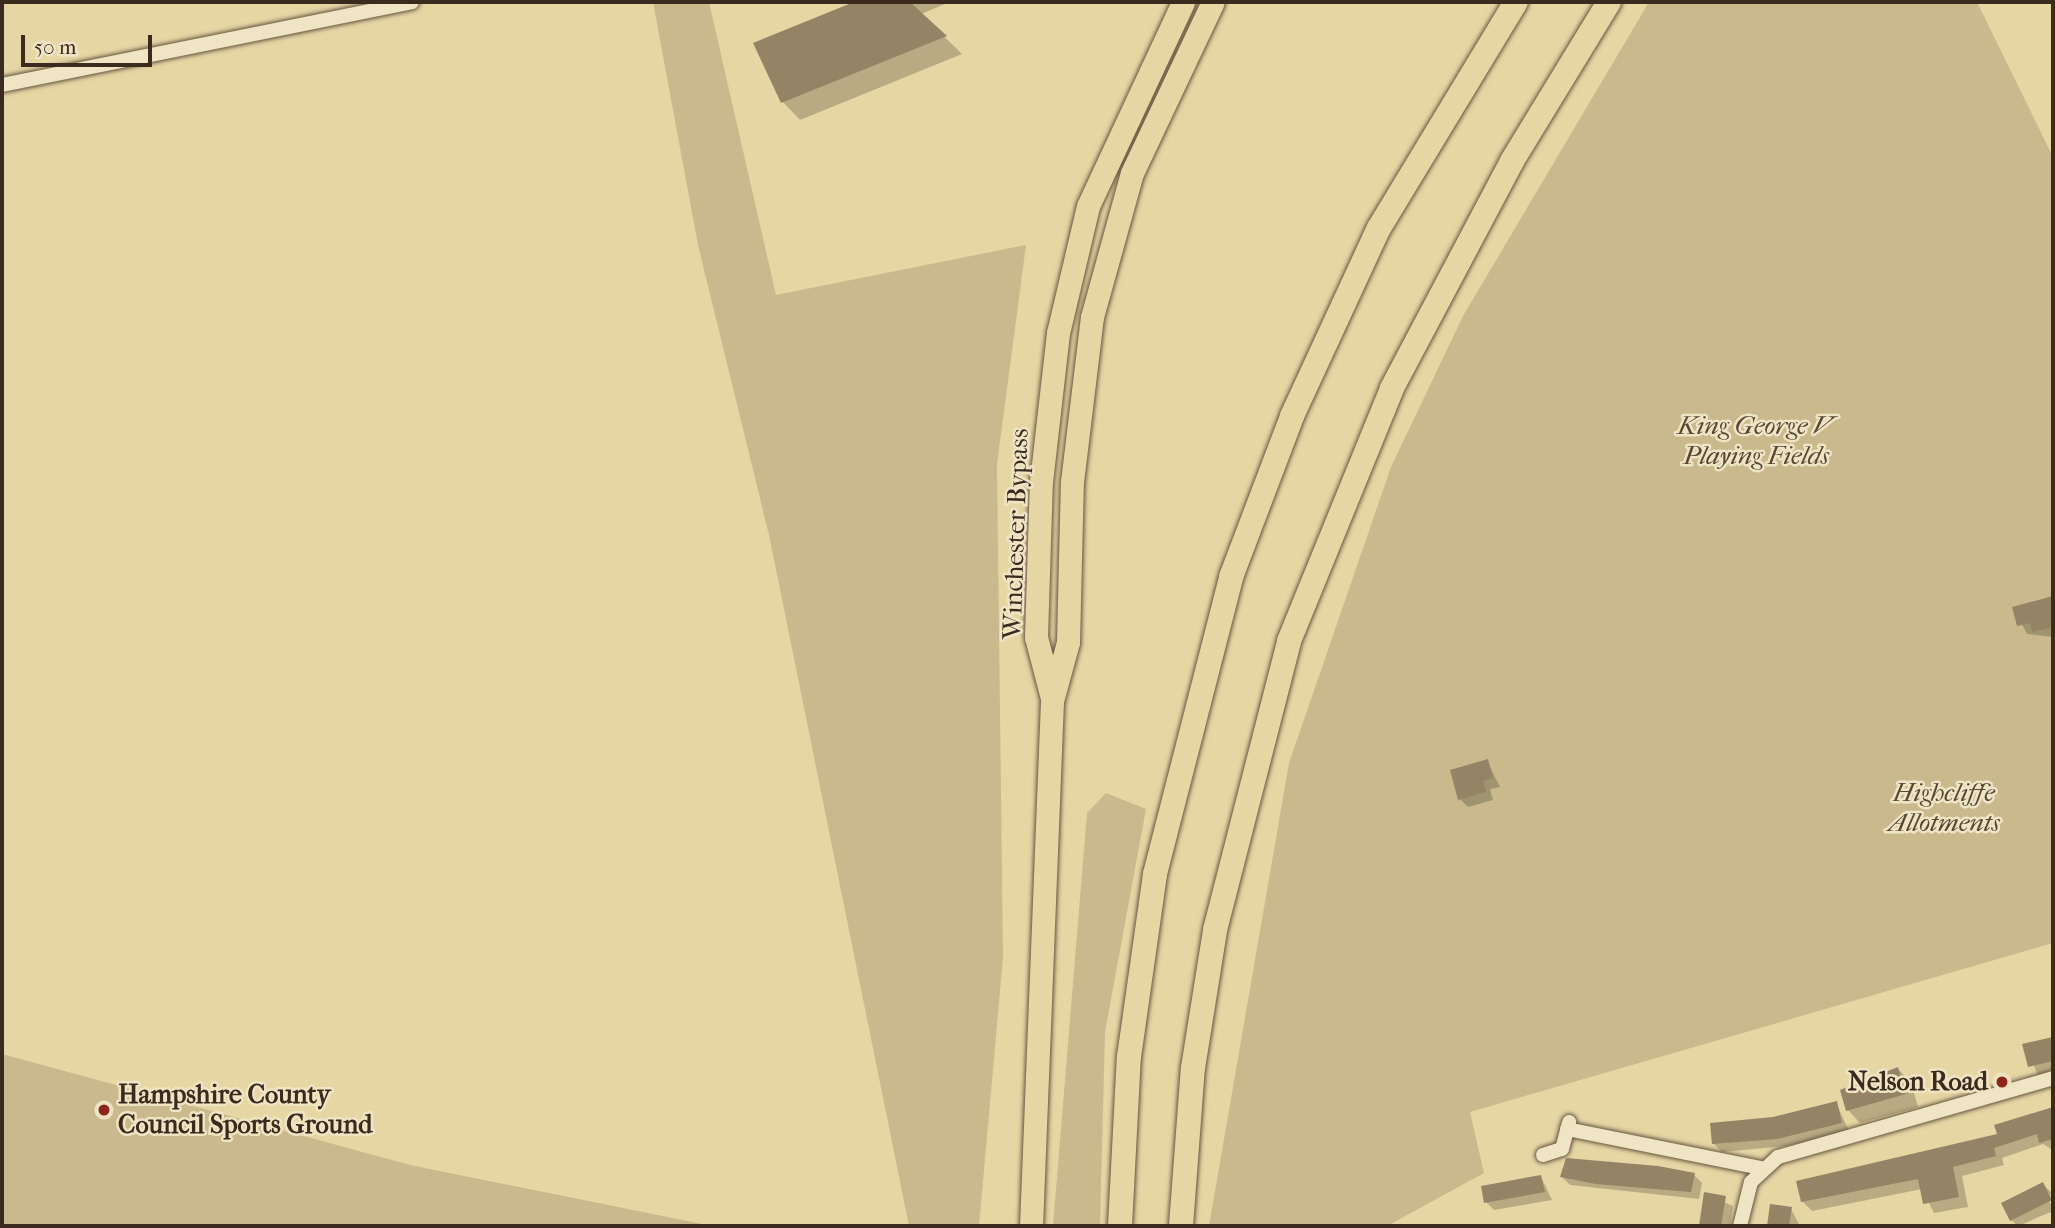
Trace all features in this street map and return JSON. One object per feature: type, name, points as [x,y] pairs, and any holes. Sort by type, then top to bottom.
[{"type":"highway","name":"Winchester Bypass","points":[[1052,701],[1036,636],[1041,482],[1058,333],[1088,206],[1182,2]]},
{"type":"highway","name":"Winchester Bypass","points":[[1052,701],[1068,642],[1072,482],[1095,305],[1132,173],[1213,2]]},
{"type":"highway","points":[[1120,1226],[1129,1057],[1153,885],[1189,724],[1231,577],[1292,416],[1373,240],[1426,142],[1516,2]]},
{"type":"highway","points":[[1181,1226],[1193,1068],[1215,930],[1289,641],[1403,365],[1512,161],[1609,2]]},
{"type":"highway","points":[[1031,1226],[1052,701]]},
{"type":"street","points":[[2,85],[412,2]]},
{"type":"street","points":[[1543,1155],[1562,1149],[1568,1125],[1760,1168],[1791,1153],[2053,1078]]},
{"type":"street","points":[[1740,1226],[1760,1168]]},
{"type":"green space","points":[[653,2],[709,2],[776,295],[1026,245],[997,464],[1003,958],[979,1226],[909,1226],[769,535],[698,245]]},
{"type":"green space","name":"King George V Playing Fields","points":[[1649,2],[1977,2],[2053,157],[2053,943],[1470,1112],[1484,1173],[1387,1226],[1209,1226],[1289,763],[1391,467],[1463,316]]},
{"type":"green space","points":[[1106,793],[1146,809],[1105,1032],[1100,1226],[1053,1226],[1087,813]]},
{"type":"green space","name":"Hampshire County Council Sports Ground","points":[[2,1054],[410,1165],[712,1226],[2,1226]]},
{"type":"building","points":[[854,2],[910,2],[947,36],[781,103],[753,43]]},
{"type":"building","points":[[2053,596],[2053,627],[2032,632],[2030,623],[2017,626],[2012,607]]},
{"type":"building","points":[[1488,759],[1493,778],[1483,781],[1486,792],[1458,800],[1450,770]]},
{"type":"building","points":[[2053,1037],[2053,1061],[2028,1067],[2022,1044]]},
{"type":"building","points":[[1898,1067],[1906,1094],[1846,1111],[1840,1090]]},
{"type":"building","points":[[1837,1101],[1842,1123],[1777,1139],[1712,1144],[1710,1123],[1773,1117]]},
{"type":"building","points":[[2053,1107],[2053,1139],[2039,1143],[2037,1134],[1994,1148],[1996,1156],[1953,1167],[1959,1197],[1923,1204],[1918,1179],[1801,1202],[1796,1181],[1997,1134],[1994,1125]]},
{"type":"building","points":[[1566,1158],[1658,1166],[1695,1173],[1691,1192],[1596,1184],[1560,1177]]},
{"type":"building","points":[[1541,1175],[1545,1192],[1484,1203],[1481,1186]]},
{"type":"building","points":[[2043,1182],[2052,1200],[2010,1221],[2001,1203]]},
{"type":"building","points":[[1704,1192],[1726,1196],[1721,1226],[1699,1226]]},
{"type":"building","points":[[1770,1204],[1792,1207],[1789,1226],[1767,1226]]},
{"type":"place","name":"Nelson Road","points":[[2002,1082]]},
{"type":"place","name":"Hampshire County Council Sports Ground","points":[[104,1110]]},
{"type":"park label","name":"Highcliffe Allotments","points":[[1944,808]]}]
